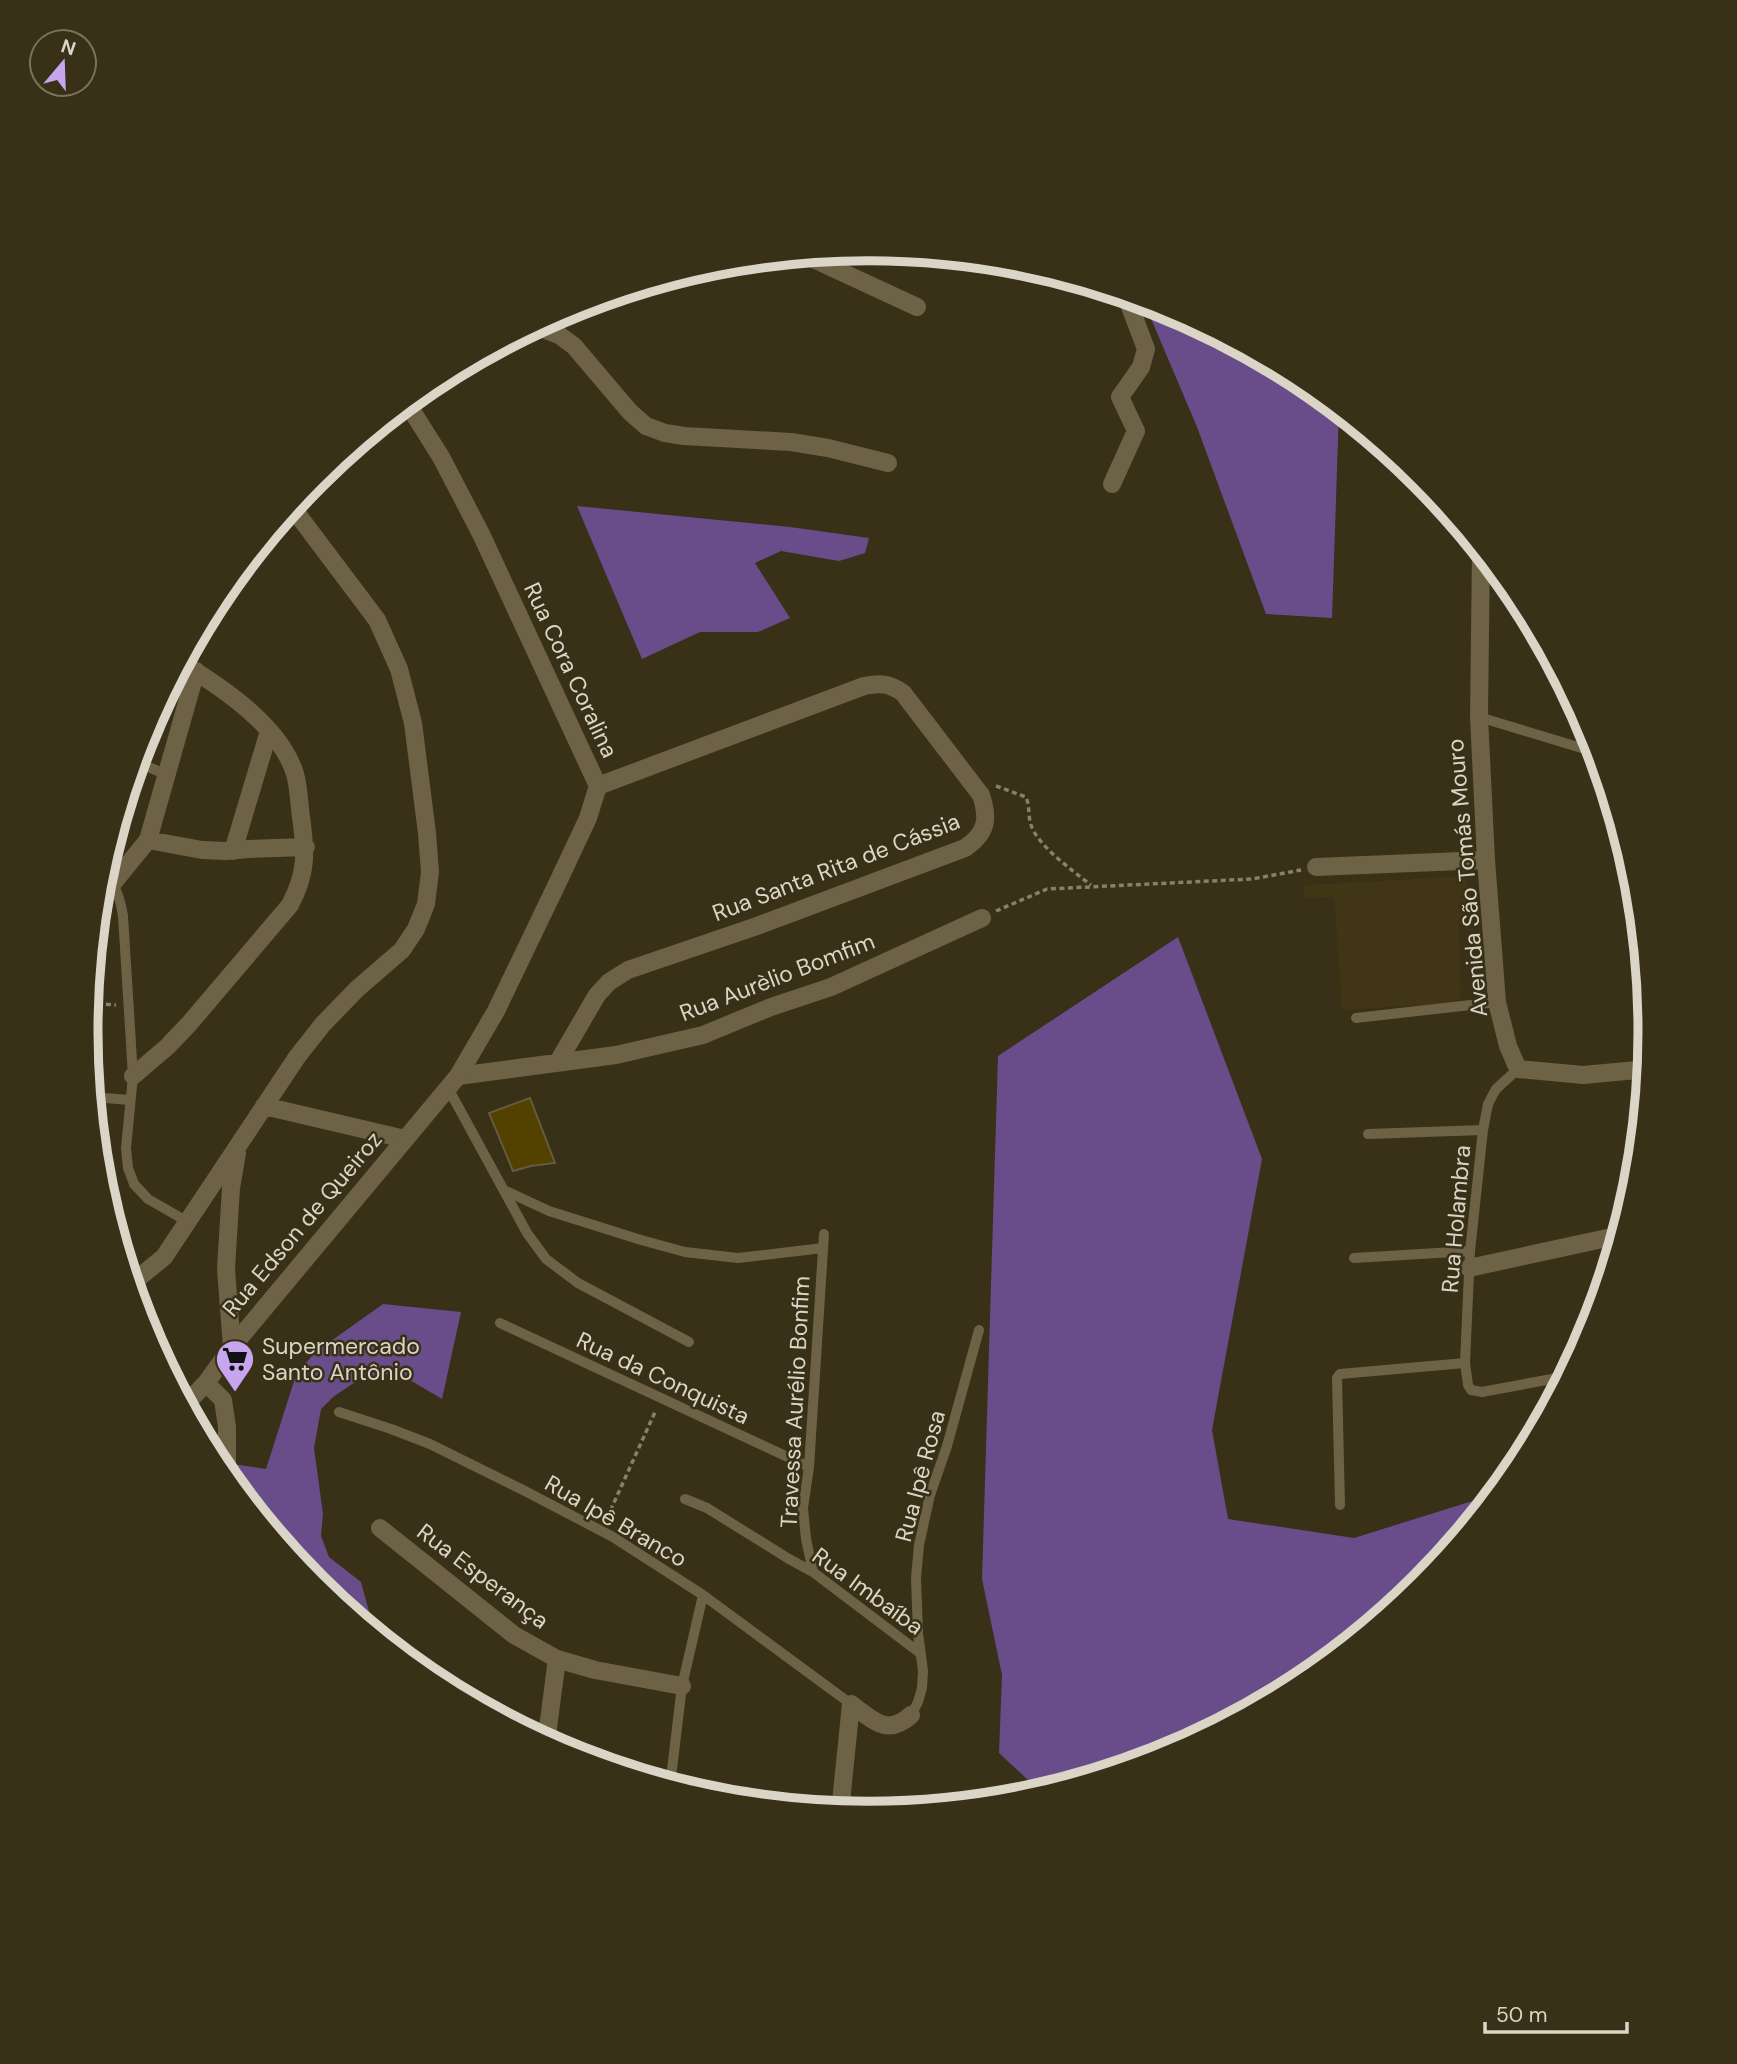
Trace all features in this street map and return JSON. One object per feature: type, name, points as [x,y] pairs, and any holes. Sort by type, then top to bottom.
[{"type":"street","points":[[820,263],[917,307]]},
{"type":"street","points":[[1112,484],[1136,431],[1120,397],[1141,367],[1146,349],[1130,307]]},
{"type":"street","points":[[549,331],[574,346],[630,412],[646,426],[684,436],[791,442],[888,463]]},
{"type":"street","name":"Rua Cora Coralina","points":[[412,411],[441,457],[481,534],[598,786],[588,818],[496,1011],[453,1082]]},
{"type":"street","points":[[138,1278],[164,1257],[264,1106],[323,1024],[401,950],[416,929],[426,904],[430,872],[427,833],[413,723],[399,669],[377,620],[298,515]]},
{"type":"street","name":"Avenida São Tomás Mouro","points":[[1481,564],[1479,718],[1486,860],[1497,1002],[1508,1046],[1518,1069]]},
{"type":"street","points":[[133,1076],[189,1024],[290,905],[299,886],[306,848],[295,774],[284,750],[269,731],[236,700],[190,668]]},
{"type":"street","points":[[115,871],[148,840],[167,775],[188,670]]},
{"type":"street","name":"Rua Santa Rita de Cássia","points":[[558,1062],[597,995],[609,982],[628,971],[965,848],[977,840],[985,827],[986,811],[981,794],[903,693],[892,685],[878,683],[598,786]]},
{"type":"street","points":[[233,851],[269,731]]},
{"type":"street","points":[[148,840],[202,850],[306,848]]},
{"type":"street","points":[[1316,867],[1486,860]]},
{"type":"street","name":"Rua Aurèlio Bomfim","points":[[453,1082],[558,1062],[616,1055],[703,1035],[771,1007],[831,988],[982,918]]},
{"type":"street","points":[[1518,1069],[1583,1075],[1637,1070]]},
{"type":"street","name":"Rua Edson de Queiroz","points":[[191,1399],[453,1082]]},
{"type":"street","points":[[264,1106],[405,1139]]},
{"type":"street","points":[[232,1348],[226,1269],[231,1188],[238,1146]]},
{"type":"street","points":[[1470,1260],[1611,1237]]},
{"type":"street","points":[[206,1383],[223,1400],[227,1427],[227,1458]]},
{"type":"street","name":"Rua Esperança","points":[[380,1528],[514,1635],[557,1659],[595,1670],[682,1686]]},
{"type":"street","points":[[547,1732],[557,1659]]},
{"type":"street","points":[[841,1801],[851,1704],[878,1723],[889,1727],[901,1724],[911,1715]]},
{"type":"lane","points":[[1479,718],[1585,749]]},
{"type":"lane","points":[[146,766],[167,775]]},
{"type":"lane","points":[[112,885],[120,897],[123,916],[133,1076],[126,1148],[128,1168],[134,1184],[148,1199],[188,1222]]},
{"type":"lane","points":[[1356,1018],[1497,1002]]},
{"type":"lane","name":"Rua Holambra","points":[[1518,1069],[1496,1089],[1488,1104],[1483,1130],[1470,1260],[1465,1363],[1468,1385],[1471,1390],[1482,1392],[1557,1378]]},
{"type":"lane","points":[[453,1082],[527,1233],[546,1259],[578,1283],[689,1342]]},
{"type":"lane","points":[[102,1098],[130,1100]]},
{"type":"lane","points":[[1368,1134],[1483,1130]]},
{"type":"lane","points":[[506,1191],[549,1211],[685,1252],[738,1258],[824,1248]]},
{"type":"lane","name":"Travessa Aurélio Bonfim","points":[[813,1572],[803,1508],[809,1466],[824,1234]]},
{"type":"lane","points":[[1354,1258],[1470,1260]]},
{"type":"lane","name":"Rua da Conquista","points":[[500,1323],[809,1466]]},
{"type":"lane","name":"Rua Ipê Rosa","points":[[911,1715],[922,1688],[923,1671],[916,1578],[919,1545],[930,1495],[947,1446],[979,1330]]},
{"type":"lane","points":[[1340,1505],[1337,1378],[1340,1374],[1465,1363]]},
{"type":"lane","name":"Rua Ipê Branco","points":[[339,1412],[430,1444],[601,1531],[703,1595],[851,1704]]},
{"type":"lane","name":"Rua Imbaíba","points":[[685,1499],[707,1508],[813,1572],[920,1653]]},
{"type":"lane","points":[[671,1777],[682,1686],[703,1595]]},
{"type":"path","points":[[967,776],[1026,797],[1030,806],[1030,824],[1041,841],[1092,887]]},
{"type":"path","points":[[982,918],[1046,889],[1252,879],[1316,867]]},
{"type":"path","points":[[99,1004],[129,1006]]},
{"type":"path","points":[[601,1531],[661,1398]]},
{"type":"shaded area","points":[[1149,315],[1209,341],[1254,365],[1297,391],[1339,422],[1332,618],[1266,614],[1197,427]]},
{"type":"shaded area","points":[[577,506],[790,527],[869,538],[865,553],[839,561],[781,551],[755,563],[790,618],[758,632],[700,632],[642,659]]},
{"type":"shaded area","points":[[1466,876],[1469,913],[1459,924],[1461,997],[1454,1003],[1342,1010],[1334,897],[1301,898],[1306,885]]},
{"type":"shaded area","points":[[1178,937],[1262,1159],[1212,1430],[1228,1519],[1354,1538],[1482,1498],[1413,1577],[1377,1611],[1297,1673],[1209,1723],[1163,1744],[1116,1762],[1033,1785],[999,1753],[1002,1675],[982,1579],[998,1056]]},
{"type":"shaded area","points":[[383,1304],[461,1312],[442,1399],[398,1373],[361,1378],[333,1397],[321,1409],[314,1448],[323,1514],[321,1536],[329,1557],[361,1582],[371,1619],[324,1577],[289,1540],[234,1468],[233,1464],[266,1469],[297,1372],[317,1351]]},
{"type":"building","points":[[530,1098],[555,1163],[513,1171],[489,1113]]},
{"type":"place","name":"Supermercado Santo Antônio","points":[[235,1393]]}]
